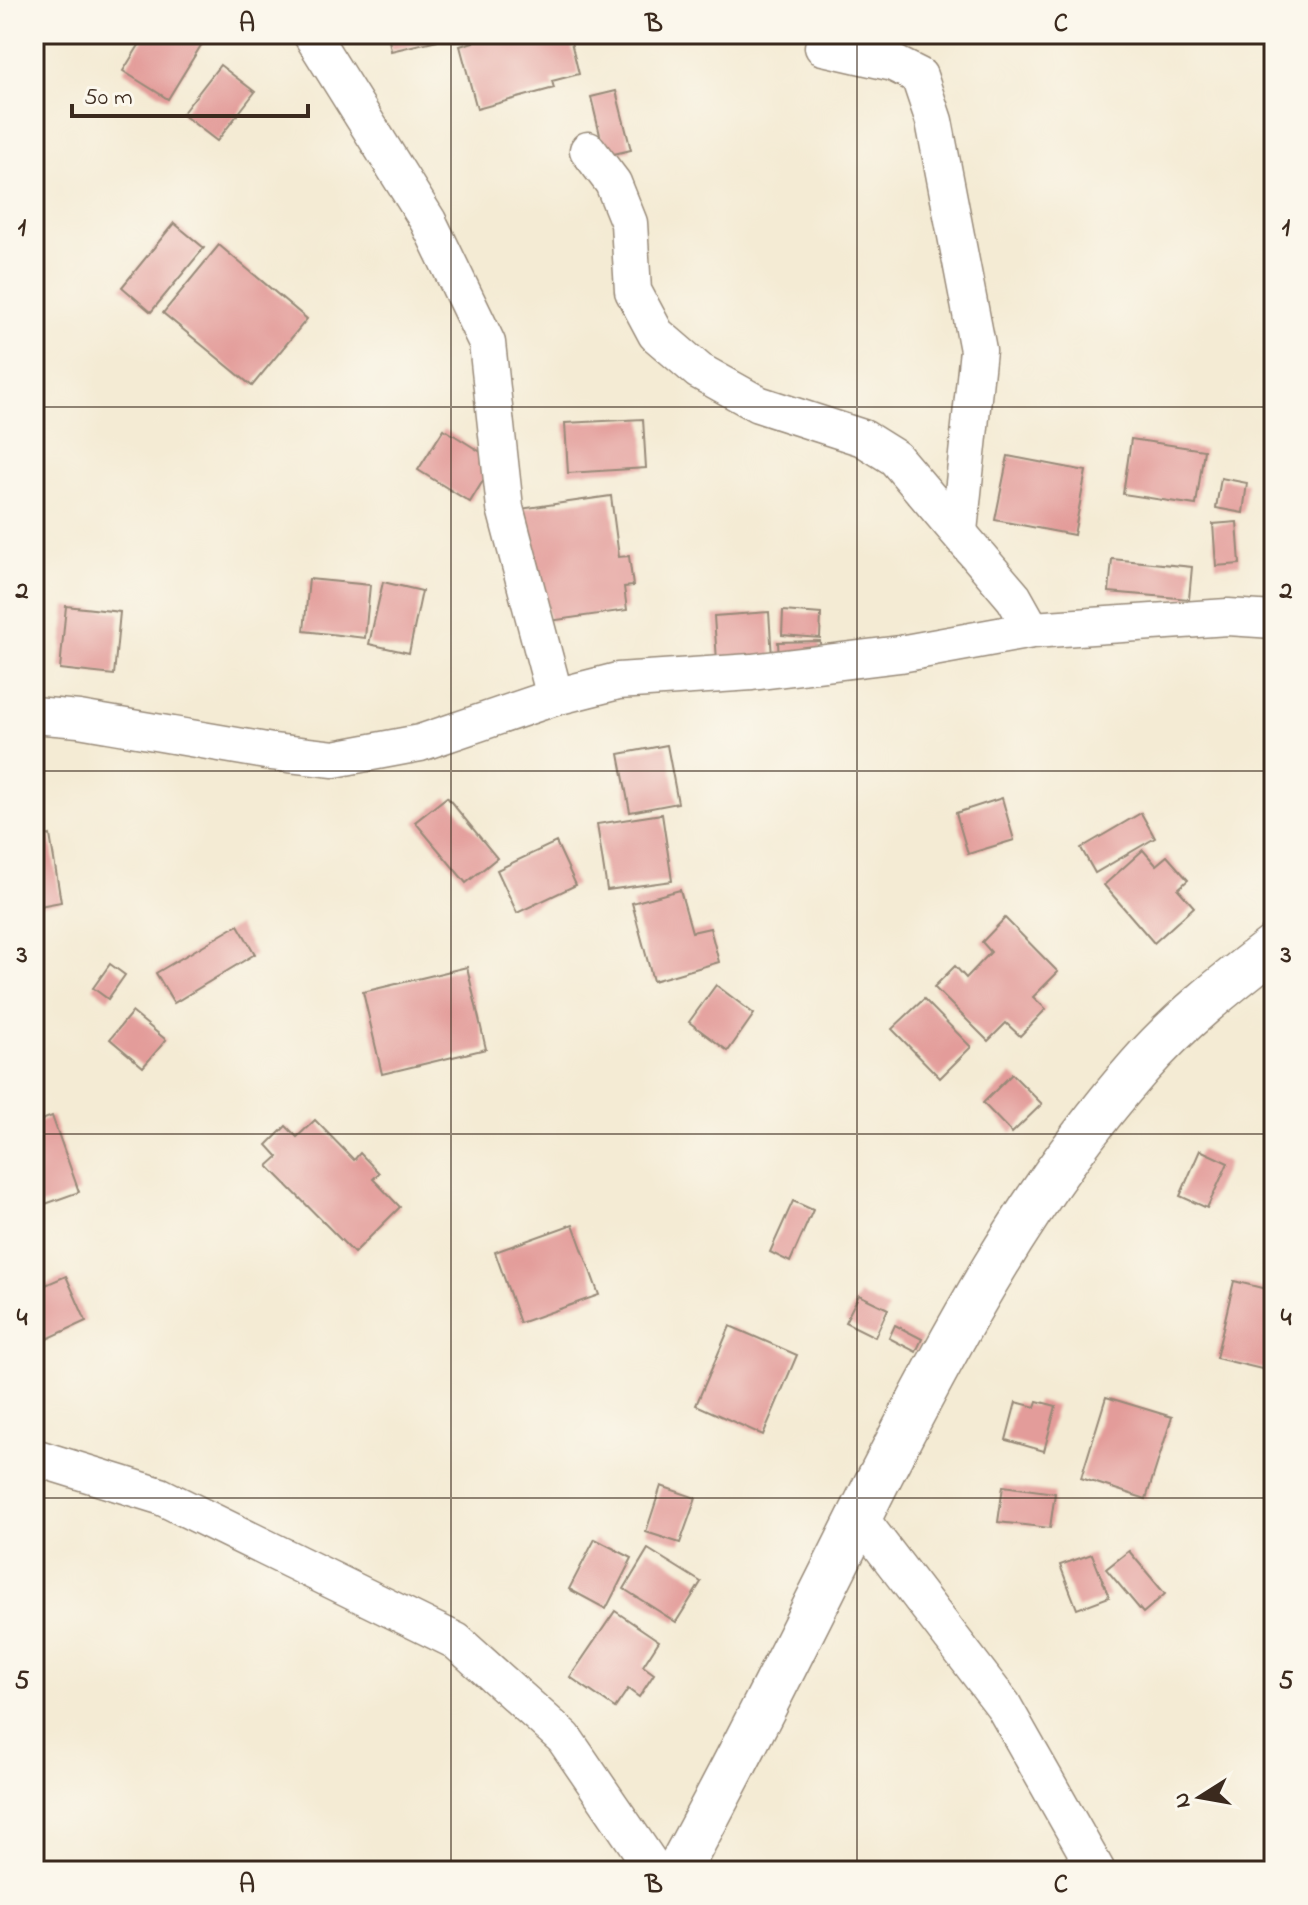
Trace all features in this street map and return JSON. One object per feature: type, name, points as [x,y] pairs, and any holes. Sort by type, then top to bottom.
[{"type":"main road","points":[[678,1871],[726,1784],[936,1365],[983,1283],[1066,1156],[1140,1066],[1201,1004],[1274,947]]},
{"type":"street","points":[[311,34],[428,221],[487,343],[505,508],[555,697]]},
{"type":"street","points":[[823,47],[893,63],[919,76],[934,121],[978,350],[959,531]]},
{"type":"street","points":[[588,150],[613,183],[629,223],[633,291],[656,334],[699,371],[758,404],[863,438],[895,458],[1014,598],[1032,630]]},
{"type":"street","points":[[34,715],[79,719],[272,752],[334,759],[420,743],[555,697],[618,681],[752,672],[900,654],[1032,630],[1228,617],[1274,620]]},
{"type":"street","points":[[34,1457],[160,1496],[456,1641],[564,1738],[655,1871]]},
{"type":"street","points":[[859,1517],[1003,1705],[1097,1871]]},
{"type":"building","points":[[146,34],[208,34],[168,99],[123,71]]},
{"type":"building","points":[[388,34],[449,34],[450,37],[391,51]]},
{"type":"building","points":[[471,34],[569,34],[579,74],[552,81],[554,88],[477,109],[460,46],[473,42]]},
{"type":"building","points":[[220,65],[255,92],[217,141],[182,114]]},
{"type":"building","points":[[616,91],[631,150],[605,156],[591,97]]},
{"type":"building","points":[[174,223],[204,248],[151,312],[122,287]]},
{"type":"building","points":[[219,245],[307,319],[252,386],[163,313]]},
{"type":"building","points":[[643,419],[646,468],[568,473],[565,423]]},
{"type":"building","points":[[444,429],[495,461],[470,502],[418,470]]},
{"type":"building","points":[[1131,439],[1204,450],[1196,505],[1123,494]]},
{"type":"building","points":[[1008,456],[1086,471],[1074,535],[995,520]]},
{"type":"building","points":[[1221,478],[1247,483],[1243,513],[1216,508]]},
{"type":"building","points":[[611,496],[619,557],[629,556],[633,586],[624,587],[627,610],[550,621],[520,509]]},
{"type":"building","points":[[1237,522],[1240,564],[1216,566],[1213,524]]},
{"type":"building","points":[[1112,559],[1192,567],[1189,599],[1109,592]]},
{"type":"building","points":[[309,579],[370,585],[365,638],[304,631]]},
{"type":"building","points":[[383,582],[422,591],[409,653],[369,644]]},
{"type":"building","points":[[66,606],[120,612],[114,675],[60,669]]},
{"type":"building","points":[[783,611],[821,614],[820,638],[782,635]]},
{"type":"building","points":[[769,612],[772,657],[717,661],[714,616]]},
{"type":"building","points":[[820,641],[821,660],[779,660],[778,642]]},
{"type":"building","points":[[667,745],[678,803],[630,812],[619,754]]},
{"type":"building","points":[[447,797],[497,858],[466,883],[415,822]]},
{"type":"building","points":[[1002,798],[1014,840],[968,854],[956,813]]},
{"type":"building","points":[[1141,813],[1155,838],[1095,873],[1081,848]]},
{"type":"building","points":[[662,814],[672,881],[607,890],[597,824]]},
{"type":"building","points":[[50,835],[61,902],[34,907],[34,838]]},
{"type":"building","points":[[556,842],[576,885],[517,913],[497,870]]},
{"type":"building","points":[[1143,850],[1156,865],[1167,856],[1188,880],[1178,889],[1194,907],[1154,943],[1104,885]]},
{"type":"building","points":[[680,890],[692,932],[710,928],[719,962],[653,981],[632,903]]},
{"type":"building","points":[[1005,918],[1058,972],[1033,997],[1046,1009],[1020,1036],[1006,1023],[988,1041],[934,987],[955,966],[966,978],[991,952],[982,942]]},
{"type":"building","points":[[238,925],[255,954],[174,1003],[156,973]]},
{"type":"building","points":[[110,964],[125,975],[108,999],[93,988]]},
{"type":"building","points":[[467,967],[486,1049],[382,1074],[363,992]]},
{"type":"building","points":[[716,985],[754,1014],[728,1051],[689,1022]]},
{"type":"building","points":[[924,999],[971,1047],[940,1078],[892,1029]]},
{"type":"building","points":[[132,1012],[166,1040],[143,1067],[110,1039]]},
{"type":"building","points":[[1012,1074],[1042,1104],[1012,1133],[983,1103]]},
{"type":"building","points":[[52,1116],[79,1192],[34,1208],[34,1123]]},
{"type":"building","points":[[315,1120],[354,1160],[360,1153],[379,1173],[373,1179],[400,1207],[354,1253],[268,1166],[278,1157],[267,1145],[286,1126],[297,1137]]},
{"type":"building","points":[[1200,1150],[1228,1163],[1207,1208],[1180,1196]]},
{"type":"building","points":[[793,1201],[813,1210],[790,1262],[770,1252]]},
{"type":"building","points":[[573,1224],[599,1295],[520,1323],[495,1252]]},
{"type":"building","points":[[66,1276],[86,1321],[34,1345],[34,1290]]},
{"type":"building","points":[[1234,1281],[1274,1291],[1274,1372],[1216,1358]]},
{"type":"building","points":[[859,1295],[888,1309],[875,1337],[845,1322]]},
{"type":"building","points":[[895,1325],[922,1339],[916,1352],[889,1338]]},
{"type":"building","points":[[730,1326],[797,1355],[763,1435],[696,1405]]},
{"type":"building","points":[[1106,1397],[1172,1417],[1146,1499],[1081,1478]]},
{"type":"building","points":[[1037,1401],[1056,1406],[1044,1451],[1006,1440],[1016,1402],[1035,1407]]},
{"type":"building","points":[[661,1486],[696,1498],[680,1543],[646,1532]]},
{"type":"building","points":[[1003,1486],[1055,1493],[1050,1528],[998,1522]]},
{"type":"building","points":[[595,1539],[632,1558],[606,1609],[569,1589]]},
{"type":"building","points":[[648,1549],[701,1582],[676,1622],[624,1589]]},
{"type":"building","points":[[1129,1551],[1165,1594],[1143,1613],[1106,1569]]},
{"type":"building","points":[[1092,1554],[1109,1597],[1077,1609],[1060,1565]]},
{"type":"building","points":[[615,1611],[659,1641],[643,1666],[654,1674],[639,1697],[628,1689],[615,1708],[570,1677]]}]
